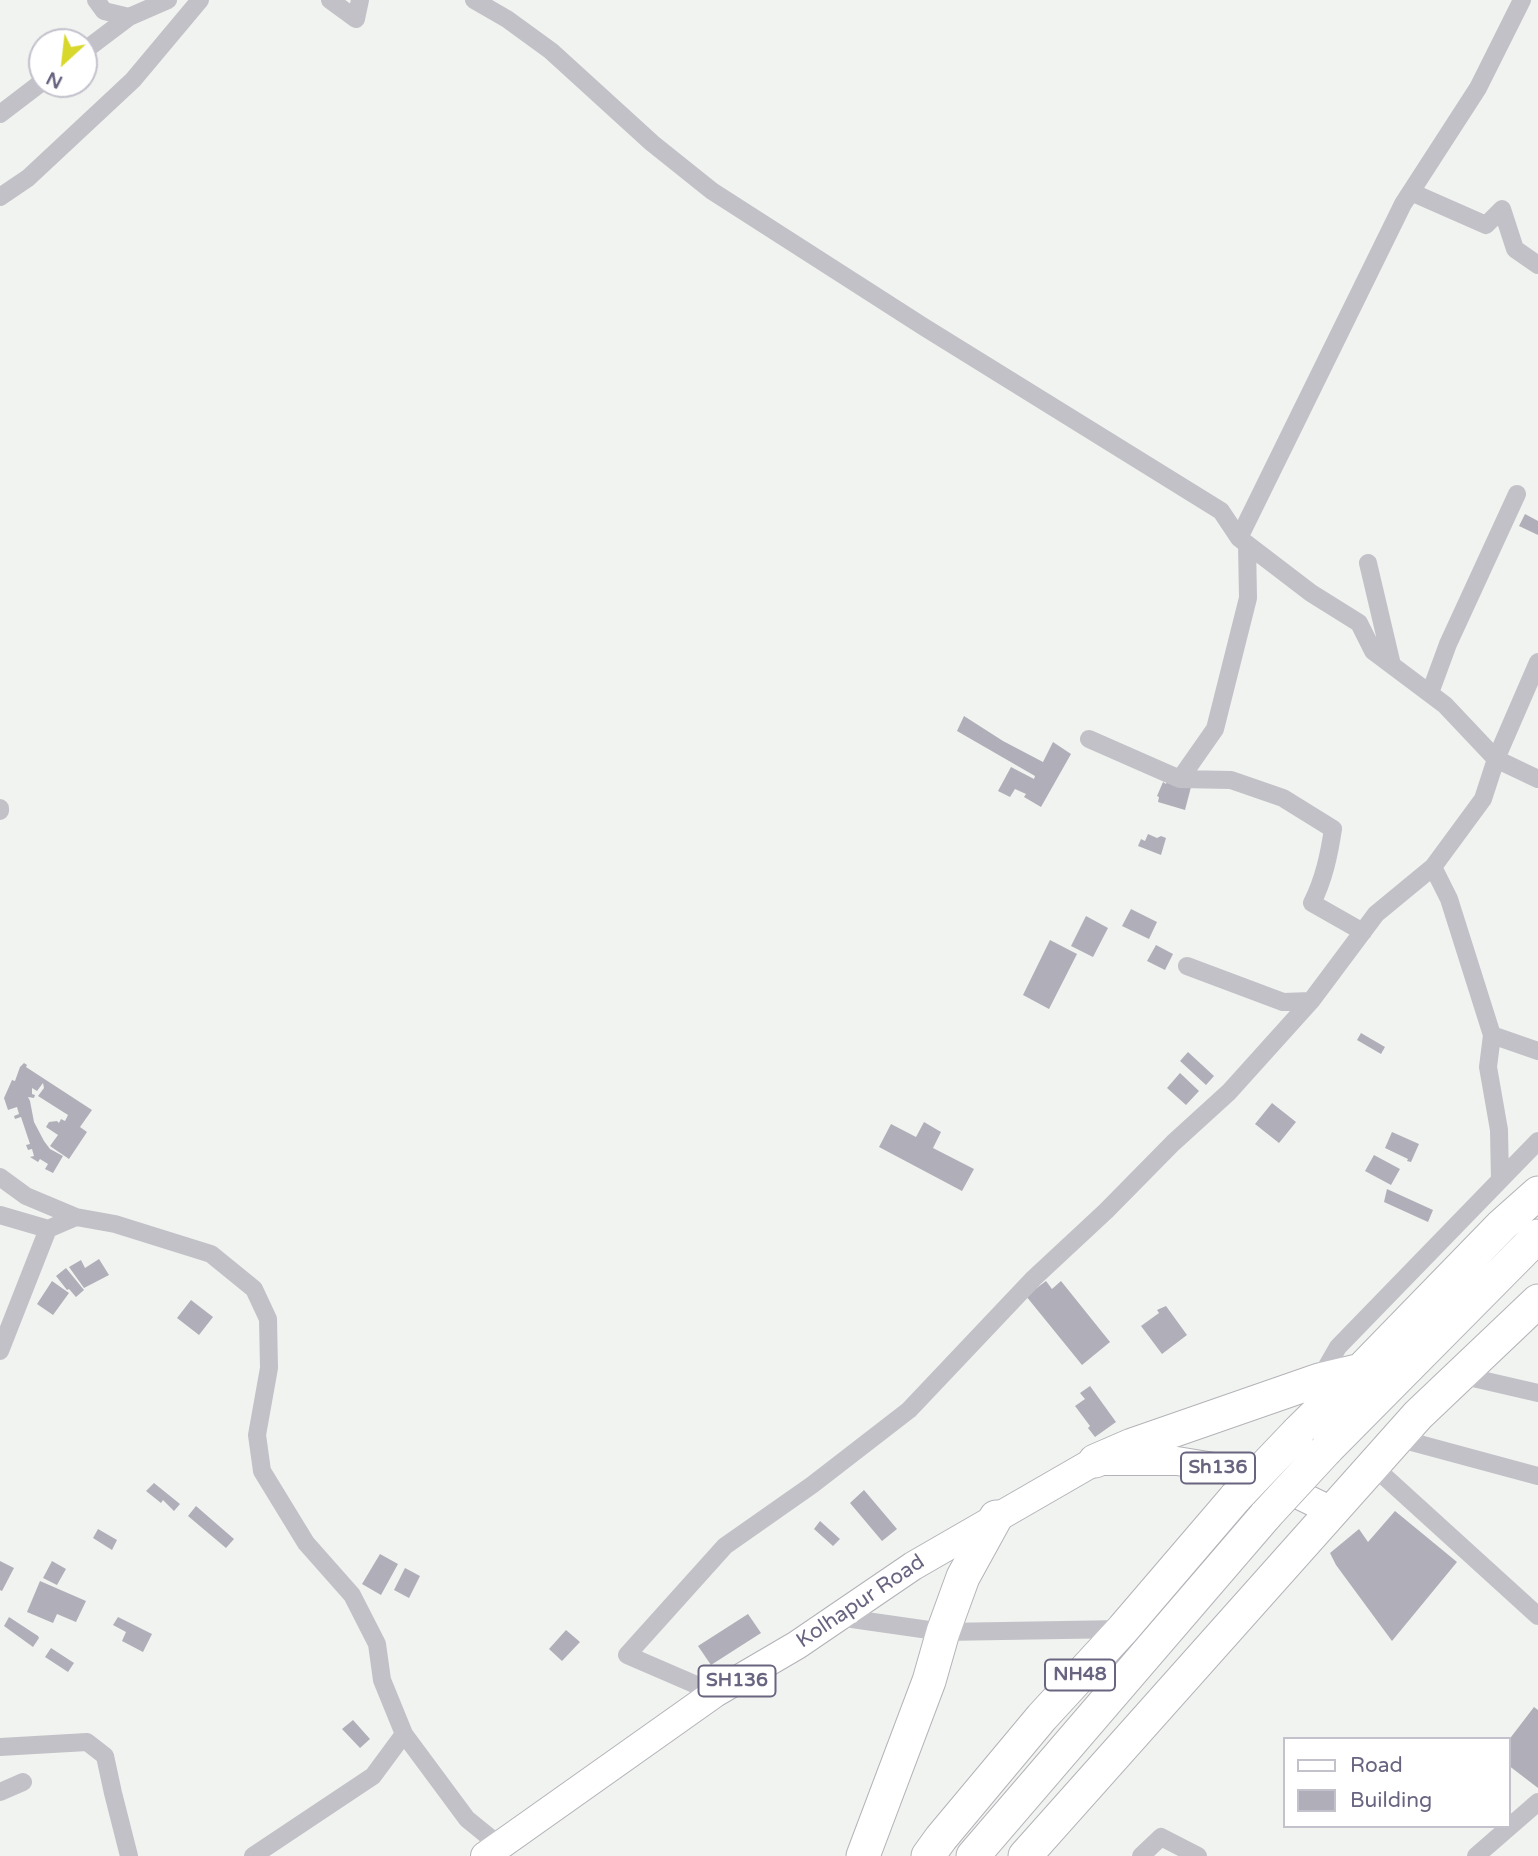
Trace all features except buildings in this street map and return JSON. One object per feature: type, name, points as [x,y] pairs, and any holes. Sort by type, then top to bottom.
[{"type":"highway","name":"NH48","points":[[928,1856],[1042,1717],[1123,1629],[1236,1497],[1502,1225],[1538,1193]]},
{"type":"highway","name":"NH48","points":[[973,1856],[1266,1515],[1326,1450],[1538,1236]]},
{"type":"highway","points":[[1025,1856],[1418,1415],[1538,1301]]},
{"type":"highway","points":[[1096,1461],[1132,1445],[1319,1380],[1362,1369]]},
{"type":"highway","points":[[863,1856],[929,1681],[963,1577],[996,1517]]},
{"type":"main road","name":"Sh136","points":[[1096,1461],[1177,1461],[1220,1468],[1301,1496],[1332,1511]]},
{"type":"main road","name":"SH136","points":[[996,1517],[1096,1461]]},
{"type":"main road","name":"Kolhapur Road","points":[[492,1850],[715,1693],[797,1645],[913,1566],[996,1517]]},
{"type":"street","points":[[96,0],[104,11],[130,17]]},
{"type":"street","points":[[98,41],[130,17],[168,0]]},
{"type":"street","points":[[0,197],[29,178],[133,80],[200,0]]},
{"type":"street","points":[[330,0],[356,19],[360,0]]},
{"type":"street","points":[[474,0],[507,19],[551,51],[652,143],[712,191],[924,327],[1221,511],[1243,541],[1311,593],[1359,624],[1373,651],[1445,705],[1496,759],[1538,779]]},
{"type":"street","points":[[1180,779],[1215,729],[1248,598],[1243,541],[1403,204],[1478,88],[1522,0]]},
{"type":"street","points":[[0,114],[28,93]]},
{"type":"street","points":[[1411,192],[1486,225],[1502,209],[1516,249],[1538,265]]},
{"type":"street","points":[[1430,693],[1448,644],[1517,494]]},
{"type":"street","points":[[1368,563],[1392,665]]},
{"type":"street","points":[[715,1693],[627,1655],[725,1546],[813,1485],[909,1410],[1034,1278],[1172,1143],[1229,1092],[1311,1001],[1376,914],[1433,867],[1483,799],[1496,759],[1538,662]]},
{"type":"street","points":[[1089,739],[1180,779],[1231,779],[1283,798],[1333,829],[1320,888],[1312,903],[1363,932]]},
{"type":"street","points":[[1433,867],[1449,899],[1492,1035],[1488,1067],[1499,1130],[1500,1180]]},
{"type":"street","points":[[1186,966],[1283,1002],[1311,1001]]},
{"type":"street","points":[[1492,1035],[1538,1051]]},
{"type":"street","points":[[1319,1380],[1338,1347],[1538,1141]]},
{"type":"street","points":[[0,1177],[26,1196],[76,1217],[115,1224],[211,1254],[254,1289],[268,1319],[269,1368],[257,1435],[262,1471],[306,1544],[352,1595],[377,1644],[382,1680],[404,1734],[492,1850]]},
{"type":"street","points":[[0,1215],[48,1229],[76,1217]]},
{"type":"street","points":[[0,1351],[48,1229]]},
{"type":"street","points":[[1460,1375],[1538,1393]]},
{"type":"street","points":[[1397,1438],[1538,1476]]},
{"type":"street","points":[[1373,1465],[1538,1616]]},
{"type":"street","points":[[838,1617],[943,1632],[1123,1629]]},
{"type":"street","points":[[253,1856],[373,1776],[404,1734]]},
{"type":"street","points":[[0,1747],[87,1741],[106,1756],[128,1856]]},
{"type":"street","points":[[0,1792],[23,1782]]},
{"type":"street","points":[[1510,1826],[1538,1802]]},
{"type":"street","points":[[1476,1856],[1508,1828]]},
{"type":"street","points":[[1141,1856],[1161,1837],[1198,1856]]}]
